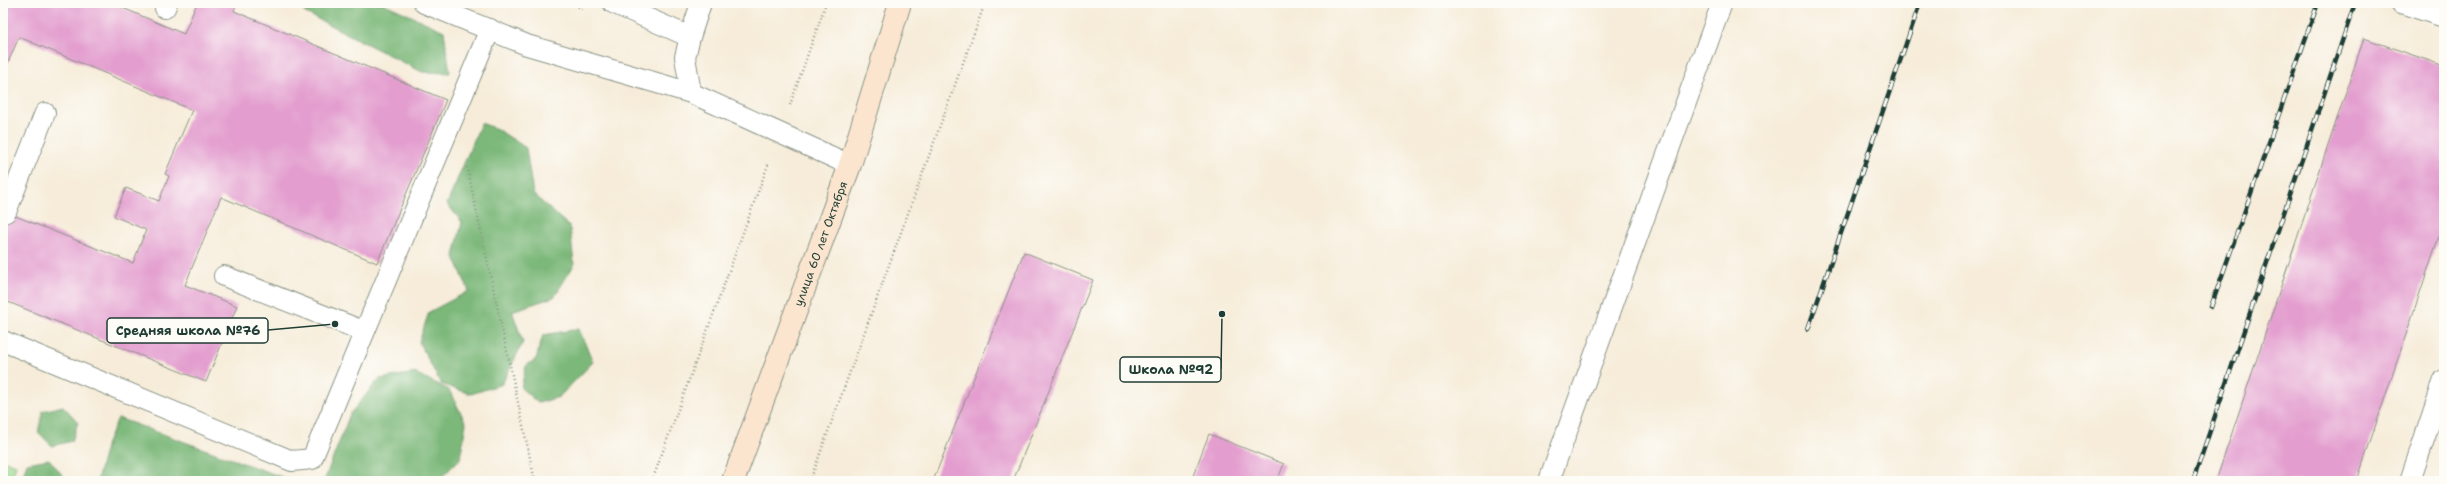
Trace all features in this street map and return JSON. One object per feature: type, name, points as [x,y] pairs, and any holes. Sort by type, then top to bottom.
[{"type":"main road","name":"улица 60 лет Октября","points":[[733,481],[850,166],[900,3]]},
{"type":"lane","points":[[424,3],[527,45],[690,93],[779,135],[850,166]]},
{"type":"lane","points":[[613,3],[690,37]]},
{"type":"lane","points":[[690,93],[685,56],[701,3]]},
{"type":"lane","points":[[1549,481],[1722,3]]},
{"type":"lane","points":[[2401,3],[2444,17]]},
{"type":"lane","points":[[3,341],[292,461],[312,458],[490,29]]},
{"type":"lane","points":[[6,212],[45,113]]},
{"type":"lane","points":[[224,276],[363,332]]},
{"type":"lane","points":[[2410,481],[2444,380]]},
{"type":"path","points":[[652,481],[826,3]]},
{"type":"path","points":[[810,481],[985,3]]},
{"type":"path","points":[[455,113],[535,481]]},
{"type":"green space","points":[[304,3],[383,3],[444,31],[450,73],[422,72],[304,12]]},
{"type":"green space","points":[[481,123],[497,129],[526,148],[533,194],[570,227],[574,265],[554,297],[512,311],[523,342],[502,384],[471,394],[441,384],[419,342],[429,312],[469,291],[454,256],[462,222],[447,204]]},
{"type":"green space","points":[[579,329],[593,362],[559,397],[538,403],[521,388],[526,366],[536,359],[543,335]]},
{"type":"green space","points":[[415,373],[449,390],[466,423],[460,459],[438,481],[324,481],[350,414],[379,379]]},
{"type":"green space","points":[[63,406],[78,422],[72,441],[52,446],[38,432],[43,411]]},
{"type":"green space","points":[[118,418],[293,481],[97,481],[107,443]]},
{"type":"green space","points":[[49,459],[63,476],[61,481],[21,481],[27,463]]},
{"type":"green space","points":[[3,460],[16,465],[11,481],[3,481]]},
{"type":"building","points":[[3,3],[111,3],[184,34],[197,3],[237,3],[234,11],[446,100],[377,263],[221,197],[185,285],[237,306],[206,382],[3,300],[3,211],[133,263],[146,230],[114,216],[126,188],[159,201],[169,176],[165,174],[192,110],[19,37],[3,74]]},
{"type":"building","points":[[2364,38],[2444,66],[2444,221],[2357,481],[2216,481]]},
{"type":"building","points":[[1024,252],[1093,280],[1013,481],[933,481]]},
{"type":"building","points":[[1209,434],[1284,464],[1277,481],[1191,481]]},
{"type":"railway","points":[[1808,329],[1920,3]]},
{"type":"railway","points":[[2211,307],[2318,3]]},
{"type":"railway","points":[[2193,481],[2355,3]]},
{"type":"place","name":"Школа №92","points":[[1222,314]]},
{"type":"place","name":"Средняя школа №76","points":[[335,324]]}]
